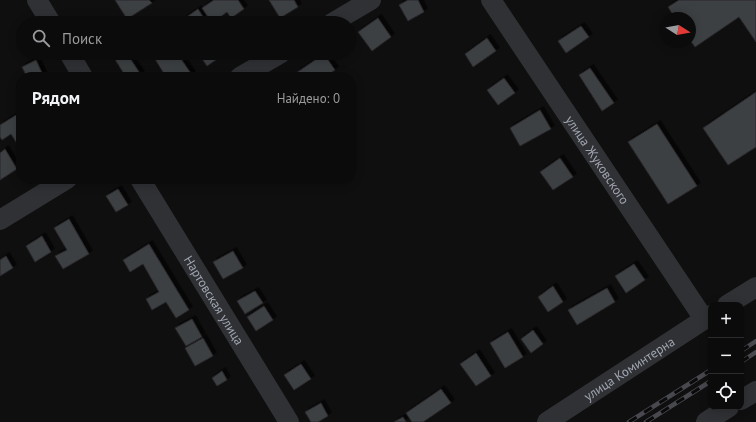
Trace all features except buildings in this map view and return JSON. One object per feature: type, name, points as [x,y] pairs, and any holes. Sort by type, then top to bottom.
[{"type":"street","points":[[37,0],[47,16]]},
{"type":"street","points":[[344,16],[371,0]]},
{"type":"street","name":"улица Жуковского","points":[[491,0],[708,317]]},
{"type":"street","points":[[73,60],[80,72]]},
{"type":"street","points":[[249,72],[269,60]]},
{"type":"street","points":[[0,220],[59,184]]},
{"type":"street","name":"Нартовская улица","points":[[143,184],[288,422]]},
{"type":"street","points":[[732,302],[756,287]]},
{"type":"street","name":"улица Коминтерна","points":[[547,422],[708,317]]},
{"type":"street","points":[[744,398],[756,391]]},
{"type":"street","points":[[706,422],[724,410]]},
{"type":"railway","points":[[744,349],[756,341]]},
{"type":"railway","points":[[744,360],[756,352]]},
{"type":"railway","points":[[629,422],[708,372]]},
{"type":"railway","points":[[646,422],[708,383]]}]
